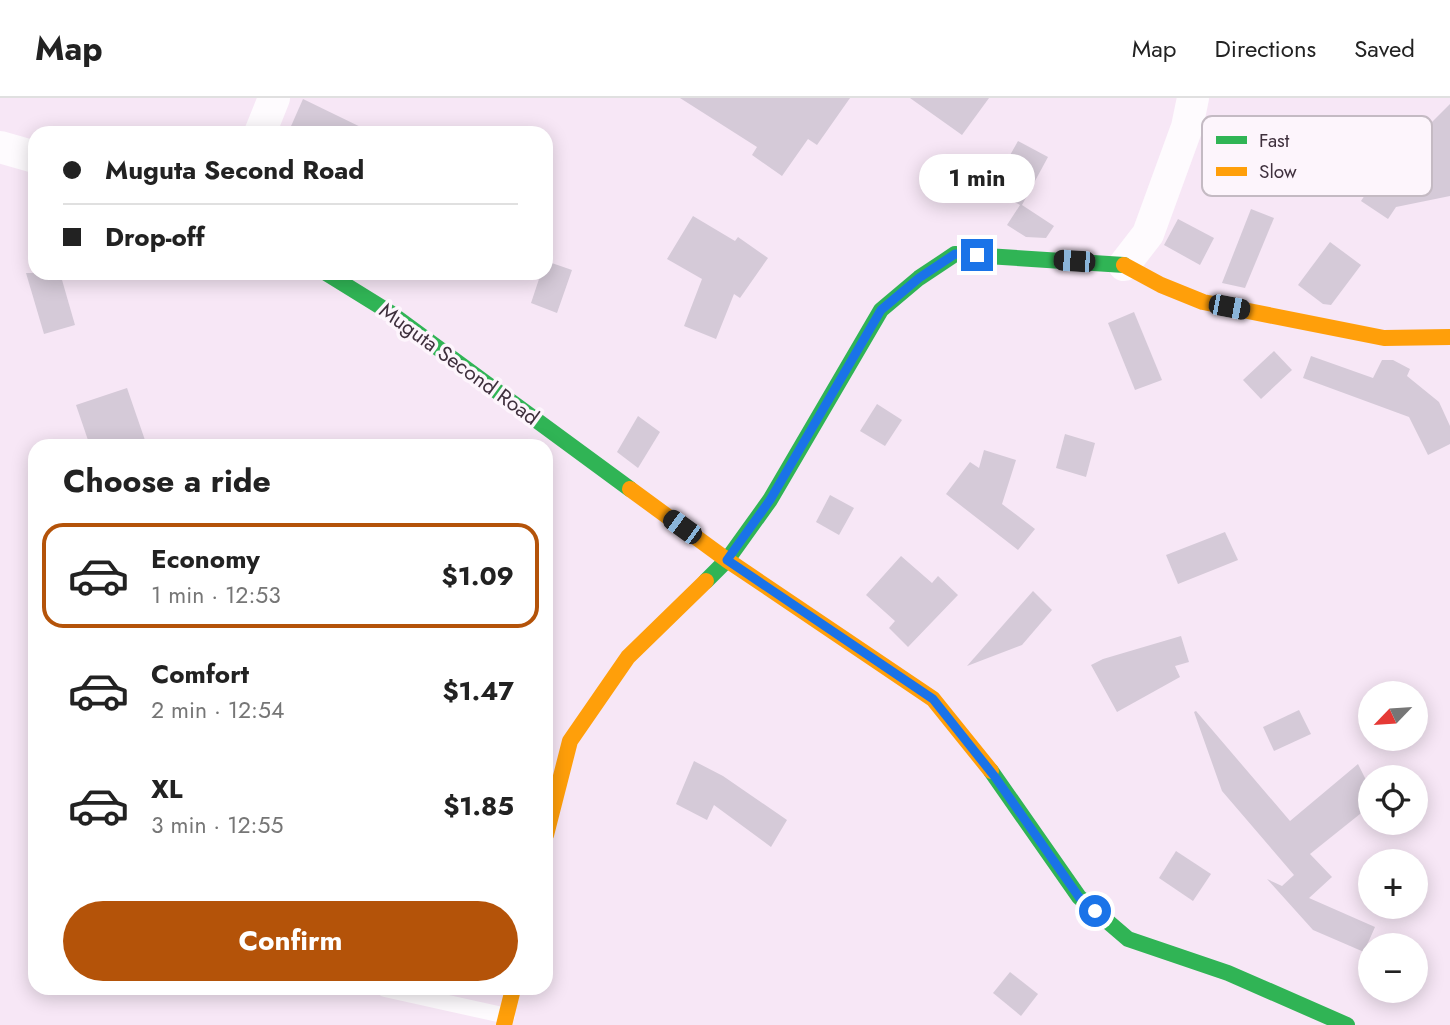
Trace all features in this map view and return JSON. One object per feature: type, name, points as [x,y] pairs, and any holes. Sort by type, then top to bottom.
[{"type":"street","points":[[263,126],[274,98]]},
{"type":"street","points":[[1124,265],[1148,234],[1187,127],[1193,98]]},
{"type":"street","points":[[0,147],[28,156]]},
{"type":"street","points":[[553,808],[570,741],[628,657],[727,560],[770,500],[881,310],[919,278],[955,254],[1124,265],[1161,285],[1203,302],[1384,338],[1450,337]]},
{"type":"street","name":"Muguta Second Road","points":[[337,280],[389,312],[727,560],[933,699],[995,777],[1079,897],[1128,939],[1228,973],[1347,1025]]},
{"type":"street","points":[[505,1020],[511,995]]},
{"type":"lane","points":[[408,995],[505,1020]]},
{"type":"building","points":[[680,98],[850,98],[817,145],[808,139],[782,176],[752,155],[757,147]]},
{"type":"building","points":[[910,98],[989,98],[962,135]]},
{"type":"building","points":[[303,99],[359,126],[291,126]]},
{"type":"building","points":[[1450,104],[1450,196],[1396,207],[1388,219],[1361,201],[1364,196],[1432,196],[1432,122]]},
{"type":"building","points":[[1018,141],[1048,157],[1022,205],[1054,226],[1046,238],[1026,237],[1007,225],[1020,205],[991,189]]},
{"type":"building","points":[[1251,209],[1274,218],[1245,288],[1222,283]]},
{"type":"building","points":[[693,216],[735,241],[738,237],[768,258],[740,298],[734,294],[716,339],[684,326],[702,279],[667,259]]},
{"type":"building","points":[[1178,219],[1214,238],[1200,265],[1164,245]]},
{"type":"building","points":[[1330,242],[1361,265],[1331,305],[1323,304],[1298,285]]},
{"type":"building","points":[[553,263],[572,270],[557,313],[531,303],[539,280],[553,280]]},
{"type":"building","points":[[28,280],[62,280],[75,325],[44,334]]},
{"type":"building","points":[[1134,312],[1162,380],[1135,390],[1108,323]]},
{"type":"building","points":[[1274,351],[1292,370],[1261,399],[1243,380]]},
{"type":"building","points":[[1311,356],[1373,378],[1382,360],[1393,360],[1410,369],[1407,376],[1439,402],[1450,426],[1450,444],[1428,455],[1409,417],[1303,378]]},
{"type":"building","points":[[127,388],[145,439],[88,439],[76,405]]},
{"type":"building","points":[[877,404],[902,420],[885,446],[860,431]]},
{"type":"building","points":[[638,416],[660,432],[638,468],[617,452]]},
{"type":"building","points":[[1065,434],[1095,443],[1086,477],[1056,468]]},
{"type":"building","points":[[984,450],[1016,460],[1002,504],[1035,529],[1018,550],[946,494],[970,462],[979,468]]},
{"type":"building","points":[[830,495],[854,508],[839,535],[816,522]]},
{"type":"building","points":[[1225,532],[1238,560],[1178,584],[1166,555]]},
{"type":"building","points":[[901,556],[932,583],[938,576],[958,595],[908,647],[889,628],[895,621],[866,595]]},
{"type":"building","points":[[1033,591],[1052,610],[1022,645],[967,666]]},
{"type":"building","points":[[1181,636],[1189,662],[1175,666],[1180,677],[1117,712],[1091,665]]},
{"type":"building","points":[[1299,710],[1311,734],[1274,751],[1263,727]]},
{"type":"building","points":[[1196,711],[1290,821],[1358,764],[1358,816],[1310,854],[1332,877],[1309,898],[1375,927],[1372,933],[1358,933],[1358,949],[1313,930],[1267,879],[1282,886],[1294,875],[1222,791],[1194,712]]},
{"type":"building","points":[[694,761],[723,776],[787,820],[771,847],[714,805],[707,820],[676,804]]},
{"type":"building","points":[[1176,851],[1211,874],[1193,901],[1159,878]]},
{"type":"building","points":[[1010,972],[1038,994],[1021,1016],[993,993]]},
{"type":"traffic: fast","points":[[706,581],[727,560],[770,500],[881,310],[919,278],[955,254],[1124,265]]},
{"type":"traffic: fast","points":[[337,280],[389,312],[630,489]]},
{"type":"traffic: fast","points":[[991,771],[1079,897],[1128,939],[1228,973],[1347,1025]]},
{"type":"traffic: slow","points":[[1124,265],[1161,285],[1203,302],[1384,338],[1450,337]]},
{"type":"traffic: slow","points":[[630,489],[727,560],[933,699],[991,771]]},
{"type":"traffic: slow","points":[[553,808],[570,741],[628,657],[706,581]]},
{"type":"traffic: slow","points":[[504,1025],[512,995]]},
{"type":"route","points":[[977,255],[955,254],[919,278],[881,310],[770,500],[727,560],[933,699],[995,777],[1079,897],[1095,911]]}]
